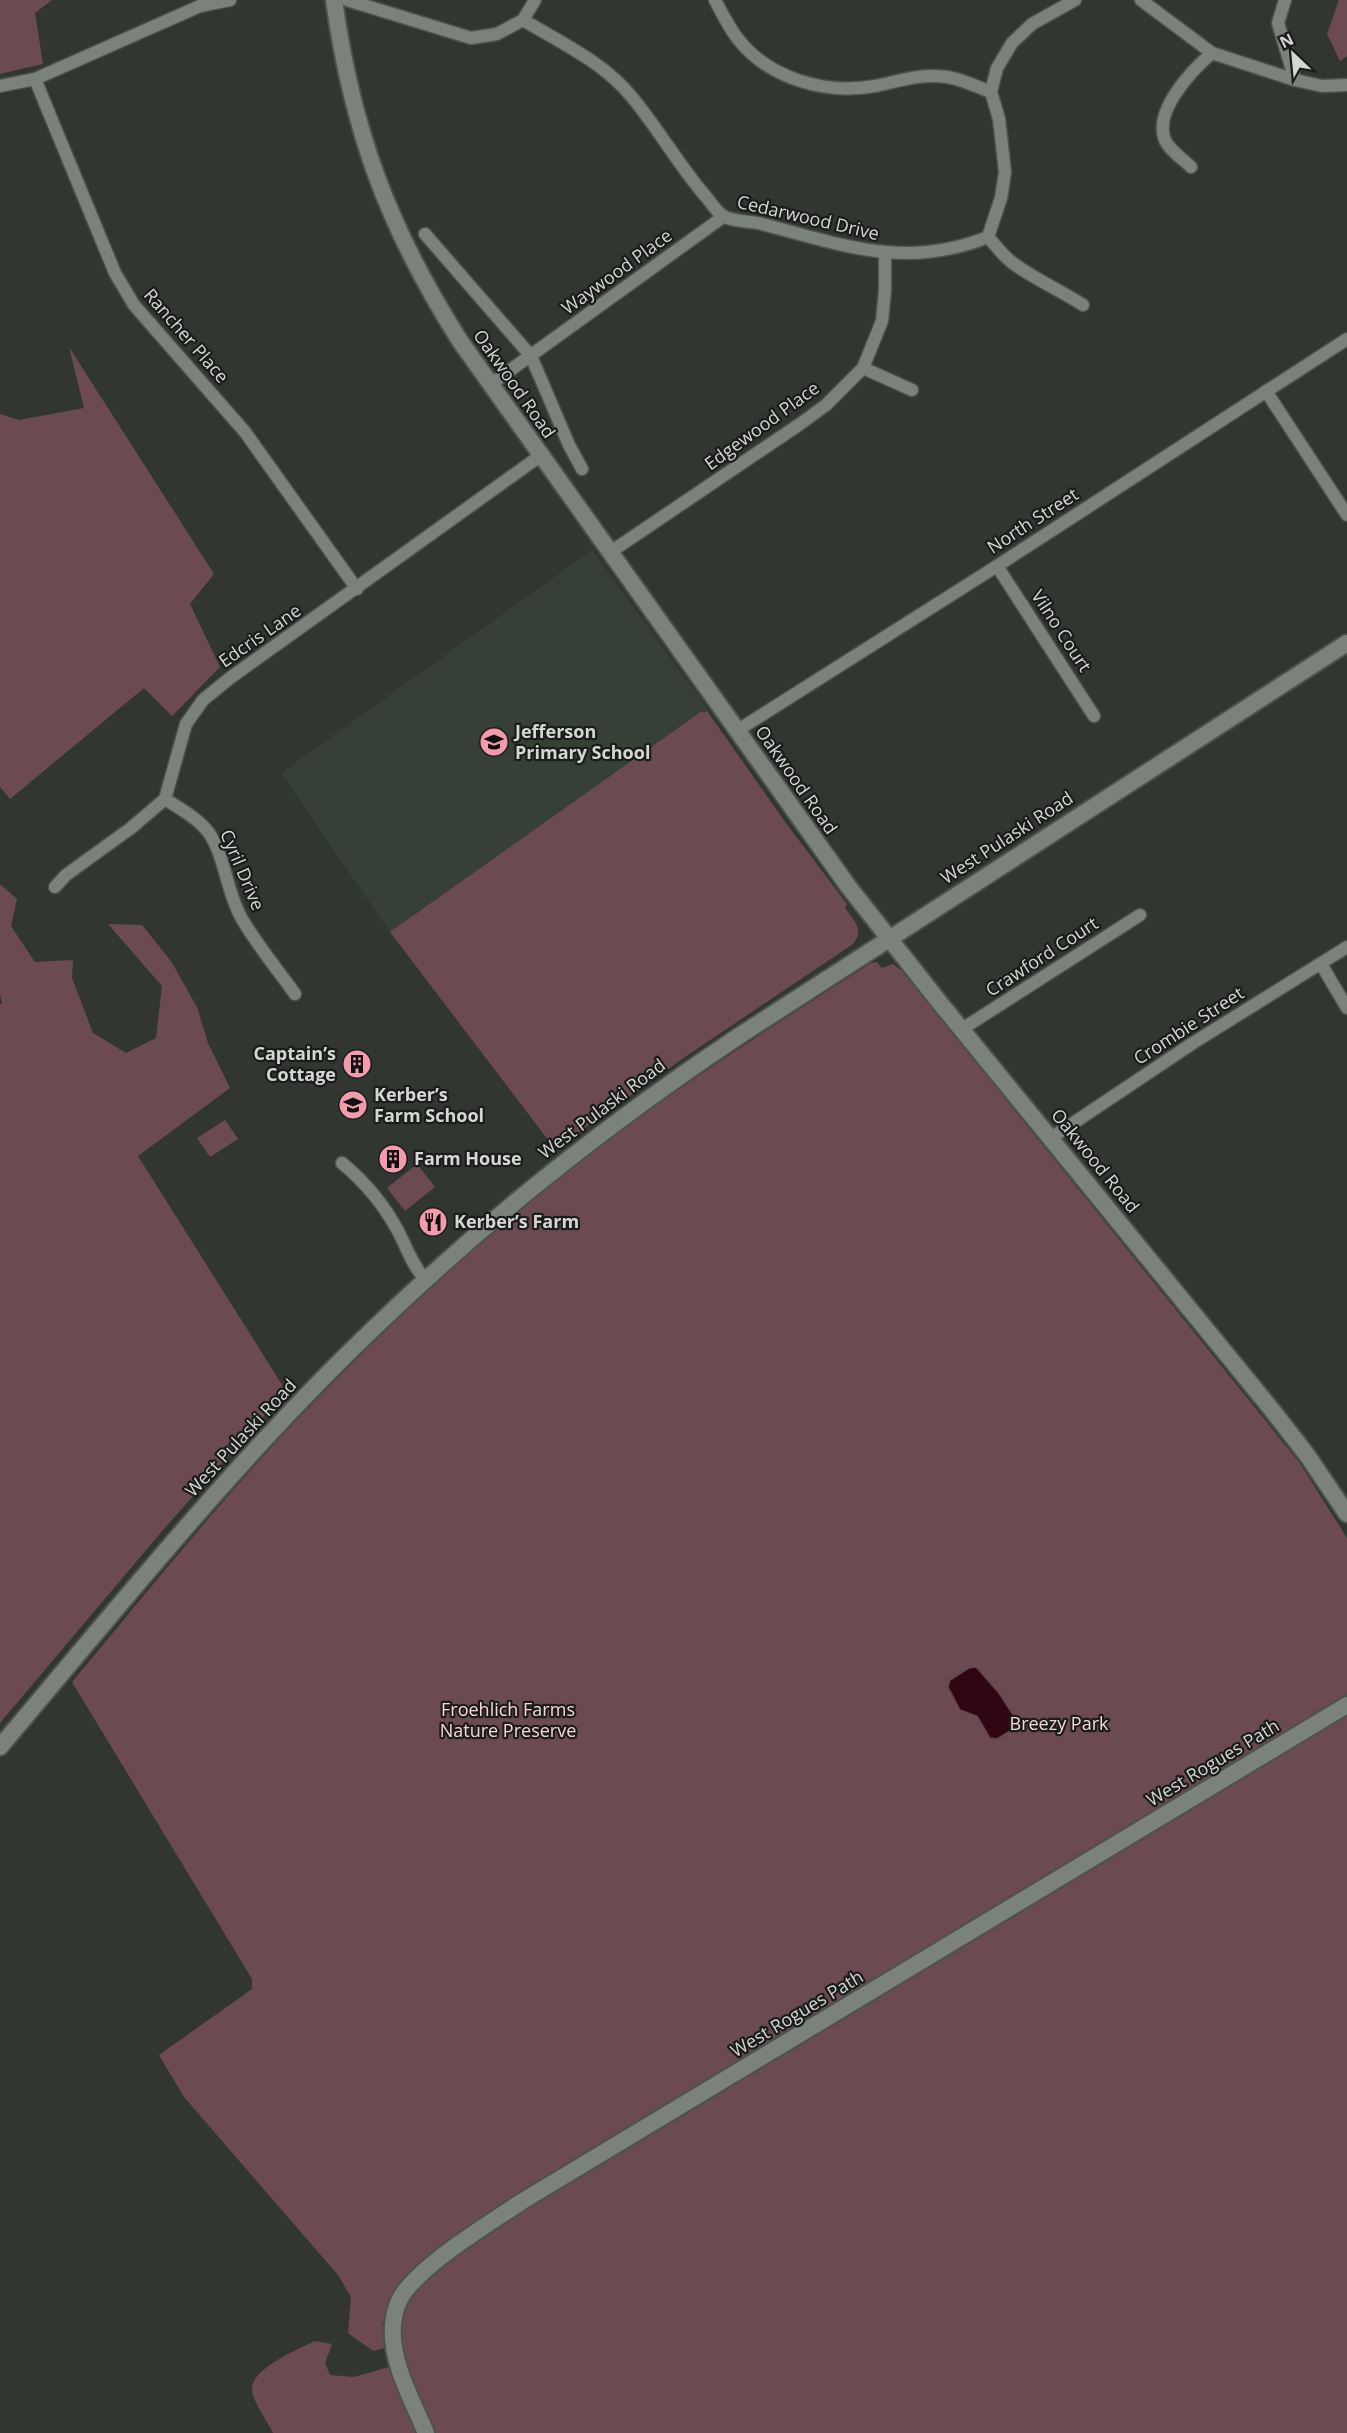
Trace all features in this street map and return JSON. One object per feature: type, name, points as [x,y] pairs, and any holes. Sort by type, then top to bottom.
[{"type":"main road","name":"Oakwood Road","points":[[334,0],[347,81],[377,181],[404,244],[430,295],[540,456],[848,886],[1272,1410],[1307,1455],[1347,1514]]},
{"type":"main road","name":"West Pulaski Road","points":[[0,1747],[260,1444],[371,1330],[425,1279],[542,1178],[669,1082],[888,938],[1347,643]]},
{"type":"main road","name":"West Rogues Path","points":[[426,2433],[402,2373],[393,2326],[394,2314],[404,2292],[429,2267],[521,2202],[1347,1705]]},
{"type":"street","points":[[0,86],[35,79],[200,6],[230,0]]},
{"type":"street","points":[[347,0],[471,38],[496,34],[523,20],[535,0]]},
{"type":"street","points":[[715,0],[738,40],[766,66],[803,83],[837,87],[874,86],[895,80],[928,76],[948,77],[991,92]]},
{"type":"street","points":[[1075,0],[1032,24],[1012,43],[998,68],[991,92],[999,119],[1005,172],[1001,198],[988,237],[1012,263],[1060,289],[1083,305]]},
{"type":"street","points":[[1141,0],[1212,53],[1296,80],[1322,86],[1347,85]]},
{"type":"street","points":[[1285,0],[1278,23],[1296,80]]},
{"type":"street","name":"Cedarwood Drive","points":[[523,20],[600,67],[630,94],[696,186],[723,217],[761,224],[806,238],[885,254],[933,252],[966,246],[988,237]]},
{"type":"street","points":[[1191,168],[1165,141],[1163,121],[1173,98],[1191,70],[1212,53]]},
{"type":"street","name":"Rancher Place","points":[[35,79],[115,273],[134,305],[245,432],[357,589]]},
{"type":"street","name":"Waywood Place","points":[[490,384],[723,217]]},
{"type":"street","name":"Oakwood Road","points":[[425,234],[531,356],[582,469]]},
{"type":"street","name":"Edgewood Place","points":[[609,553],[800,424],[826,405],[863,368],[882,321],[885,254]]},
{"type":"street","name":"North Street","points":[[738,730],[997,566],[1347,339]]},
{"type":"street","points":[[863,368],[912,390]]},
{"type":"street","points":[[1266,391],[1347,516]]},
{"type":"street","name":"Edcris Lane","points":[[165,799],[186,724],[204,700],[230,678],[540,456]]},
{"type":"street","name":"Vilno Court","points":[[997,566],[1094,716]]},
{"type":"street","points":[[55,887],[66,875],[131,828],[165,799]]},
{"type":"street","name":"Cyril Drive","points":[[165,799],[194,818],[209,833],[219,854],[241,918],[295,994]]},
{"type":"street","name":"Crawford Court","points":[[962,1029],[1140,915]]},
{"type":"street","name":"Crombie Street","points":[[1051,1138],[1193,1043],[1347,947]]},
{"type":"street","points":[[1321,964],[1347,1008]]},
{"type":"street","points":[[342,1163],[361,1178],[370,1190],[398,1230],[416,1268],[425,1279]]},
{"type":"shaded area","name":"Jefferson Primary School","points":[[592,550],[709,711],[390,932],[281,773]]},
{"type":"shaded area","points":[[976,1667],[999,1693],[1017,1721],[1015,1728],[997,1739],[990,1738],[977,1716],[960,1710],[948,1687],[950,1680],[969,1668]]},
{"type":"green space","points":[[0,0],[52,0],[35,13],[43,64],[0,74]]},
{"type":"green space","points":[[1339,0],[1347,0],[1347,56],[1340,61],[1327,34]]},
{"type":"green space","points":[[69,347],[214,574],[190,604],[220,667],[172,716],[144,688],[10,799],[0,787],[0,414],[19,420],[84,408]]},
{"type":"green space","points":[[702,711],[704,713],[707,711],[786,823],[847,904],[845,908],[857,925],[858,934],[853,944],[685,1057],[555,1149],[390,932]]},
{"type":"green space","points":[[0,884],[17,899],[11,926],[35,962],[73,960],[72,978],[93,1033],[126,1053],[156,1038],[162,986],[108,924],[142,925],[171,961],[197,1007],[208,1043],[230,1088],[138,1156],[286,1391],[163,1530],[0,1723],[0,1004],[2,1004],[0,994]]},
{"type":"green space","name":"Froehlich Farms Nature Preserve","points":[[877,962],[882,968],[893,964],[902,971],[1299,1462],[1347,1538],[1347,1697],[398,2288],[382,2325],[388,2347],[373,2351],[348,2333],[351,2297],[338,2275],[184,2097],[159,2055],[252,1989],[252,1979],[72,1682],[262,1457],[340,1375],[469,1253],[539,1193],[631,1123],[774,1026],[871,963]]},
{"type":"green space","points":[[225,1120],[238,1139],[210,1157],[197,1138]]},
{"type":"green space","points":[[417,1164],[435,1187],[405,1211],[387,1188]]},
{"type":"green space","points":[[1347,1714],[1347,2433],[432,2433],[407,2362],[398,2316],[413,2293],[432,2274],[539,2199]]},
{"type":"green space","points":[[315,2341],[332,2344],[325,2363],[330,2375],[354,2377],[392,2366],[418,2433],[273,2433],[255,2400],[252,2391],[253,2383],[258,2375],[276,2361]]},
{"type":"place","name":"Jefferson Primary School","points":[[494,742]]},
{"type":"place","name":"Captain’s Cottage","points":[[357,1064]]},
{"type":"place","name":"Kerber’s Farm School","points":[[353,1105]]},
{"type":"place","name":"Farm House","points":[[393,1159]]},
{"type":"place","name":"Kerber’s Farm","points":[[433,1222]]},
{"type":"park label","name":"Breezy Park","points":[[1059,1724]]}]
